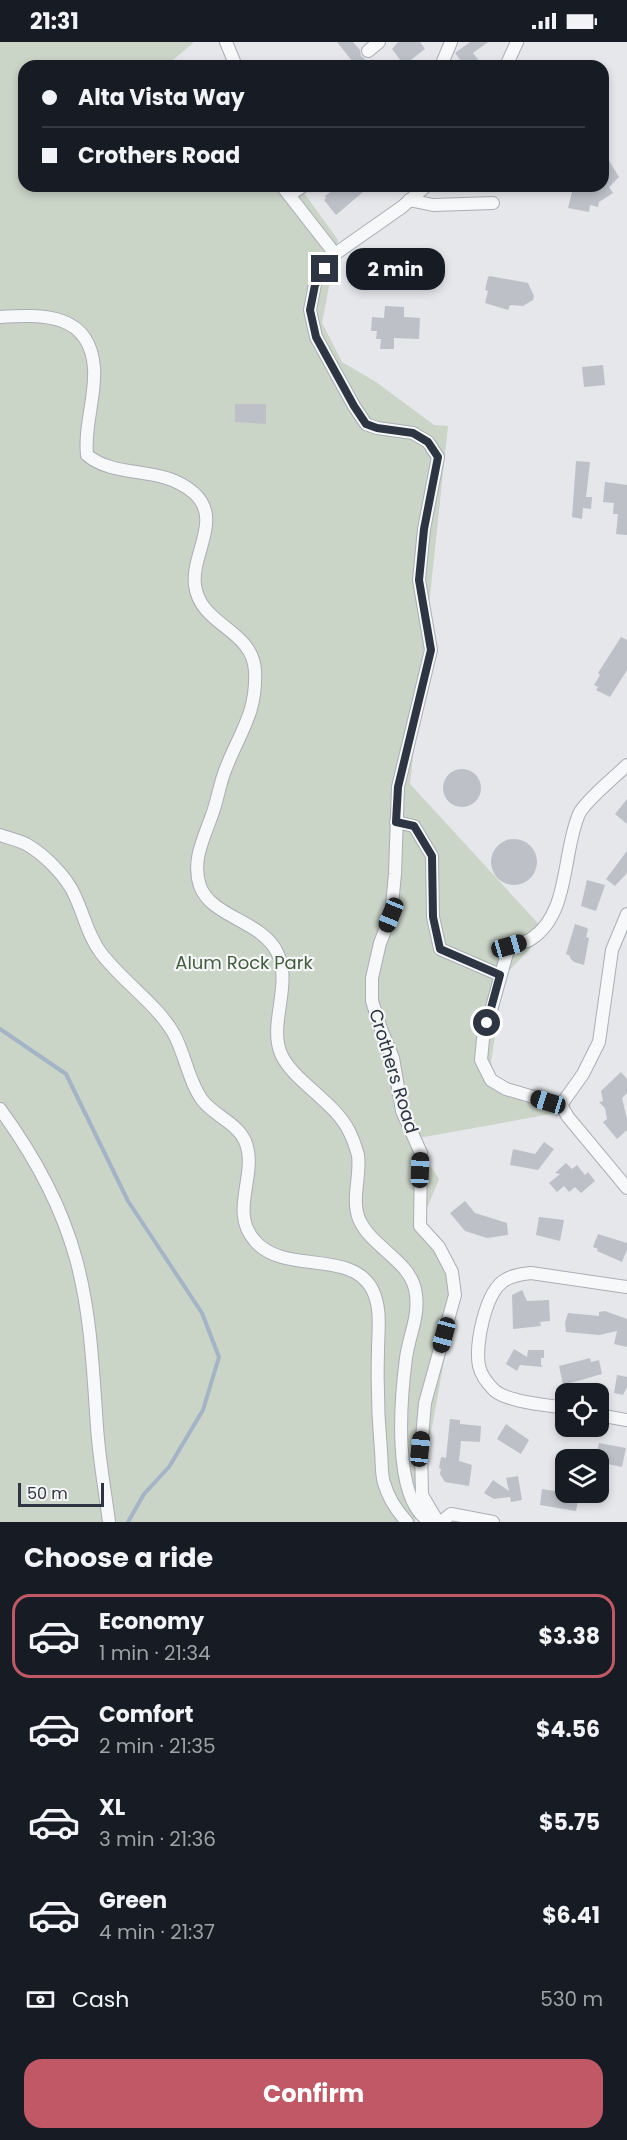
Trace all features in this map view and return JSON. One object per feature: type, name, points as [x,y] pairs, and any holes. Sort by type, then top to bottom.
[{"type":"street","points":[[368,51],[379,42]]},
{"type":"street","points":[[444,60],[451,42]]},
{"type":"street","points":[[509,60],[517,42]]},
{"type":"street","points":[[230,44],[234,60]]},
{"type":"street","points":[[286,192],[335,254]]},
{"type":"street","name":"Crothers Road","points":[[419,192],[335,254],[315,285],[310,310],[316,337],[366,424],[377,428],[413,433],[428,442],[438,457],[424,529],[419,580],[431,650],[398,787],[391,915],[380,943],[372,978],[372,1001],[393,1058],[402,1111],[421,1153],[420,1226],[439,1247],[452,1272],[455,1295],[425,1403],[420,1449],[422,1495],[439,1522]]},
{"type":"street","points":[[410,200],[433,204],[493,203]]},
{"type":"street","points":[[0,317],[26,315],[51,317],[72,324],[89,342],[94,368],[86,438],[87,454],[99,464],[155,474],[179,483],[197,496],[206,513],[206,531],[198,559],[195,583],[201,606],[247,644],[255,667],[255,676],[254,696],[244,732],[226,768],[199,849],[197,869],[201,889],[220,909],[262,933],[276,949],[281,962],[283,983],[278,1032],[280,1052],[291,1070],[327,1102],[348,1130],[358,1156],[356,1198],[359,1218],[375,1241],[406,1269],[416,1287],[418,1308],[405,1367],[402,1464],[407,1490],[424,1517],[431,1522]]},
{"type":"street","points":[[627,765],[580,811],[566,857],[563,889],[550,921],[531,940],[509,946],[483,1039],[481,1060],[491,1080],[506,1089],[561,1105],[567,1117],[627,1188]]},
{"type":"street","points":[[396,822],[414,826],[432,856],[433,917],[440,949],[500,975]]},
{"type":"street","points":[[0,835],[27,845],[59,871],[75,894],[89,933],[100,952],[157,1012],[174,1035],[201,1099],[238,1130],[246,1142],[249,1163],[243,1197],[243,1218],[247,1231],[256,1243],[267,1251],[286,1258],[348,1269],[365,1279],[373,1291],[379,1311],[376,1402],[384,1482],[398,1512],[407,1522]]},
{"type":"street","points":[[561,1105],[583,1074],[599,1042],[612,950],[627,914]]},
{"type":"street","points":[[0,1109],[21,1138],[52,1192],[75,1257],[86,1305],[94,1374],[97,1429],[109,1522]]},
{"type":"street","points":[[555,1406],[511,1398],[496,1392],[486,1382],[479,1367],[479,1347],[485,1311],[493,1293],[503,1281],[517,1275],[531,1273],[627,1287]]},
{"type":"street","points":[[609,1416],[627,1420]]},
{"type":"street","points":[[439,1522],[451,1514],[493,1522]]},
{"type":"green space","name":"Alum Rock Park","points":[[0,42],[194,42],[173,60],[18,60],[18,192],[303,192],[338,240],[322,323],[342,362],[376,382],[434,425],[448,426],[410,784],[546,932],[504,976],[491,1062],[494,1076],[573,1110],[413,1139],[439,1179],[421,1223],[454,1270],[454,1305],[415,1522],[0,1522]]},
{"type":"building","points":[[337,42],[353,42],[365,60],[351,60]]},
{"type":"building","points":[[398,42],[420,42],[425,49],[411,60],[400,60],[392,49]]},
{"type":"building","points":[[470,42],[488,42],[473,53],[478,60],[460,60],[455,53]]},
{"type":"building","points":[[609,161],[619,177],[609,187]]},
{"type":"building","points":[[609,187],[613,193],[599,202],[598,207],[590,205],[589,212],[568,208],[572,192],[609,192]]},
{"type":"building","points":[[330,192],[363,192],[336,215],[324,200]]},
{"type":"building","points":[[490,276],[528,283],[534,296],[533,300],[523,306],[510,305],[508,310],[485,303],[488,291],[485,290]]},
{"type":"building","points":[[385,306],[404,307],[404,317],[420,318],[419,339],[394,338],[394,349],[380,349],[381,339],[376,339],[377,331],[371,331],[372,317],[384,318]]},
{"type":"building","points":[[603,365],[605,385],[584,387],[582,367]]},
{"type":"building","points":[[235,404],[266,404],[266,424],[235,422]]},
{"type":"building","points":[[576,461],[590,462],[586,497],[592,497],[591,509],[583,508],[582,519],[572,517]]},
{"type":"building","points":[[605,482],[627,485],[627,535],[616,534],[618,514],[613,514],[614,503],[603,502]]},
{"type":"building","points":[[621,637],[627,640],[627,670],[610,697],[596,690],[598,687],[594,685],[600,675],[598,673]]},
{"type":"building","points":[[462,769],[475,775],[481,788],[475,801],[462,807],[449,801],[443,788],[449,775]]},
{"type":"building","points":[[627,799],[627,824],[615,814]]},
{"type":"building","points":[[514,839],[530,846],[537,862],[530,878],[514,885],[498,878],[491,862],[498,846]]},
{"type":"building","points":[[627,851],[627,873],[615,886],[606,879]]},
{"type":"building","points":[[587,880],[605,885],[596,911],[581,906]]},
{"type":"building","points":[[575,924],[588,930],[586,937],[589,938],[584,965],[574,962],[566,954]]},
{"type":"building","points":[[621,1072],[627,1079],[627,1093],[622,1098],[627,1130],[617,1139],[603,1122],[607,1119],[605,1108],[599,1102],[603,1101],[601,1091]]},
{"type":"building","points":[[544,1142],[554,1149],[538,1170],[510,1165],[513,1149],[535,1154]]},
{"type":"building","points":[[566,1163],[572,1169],[577,1165],[585,1175],[588,1172],[595,1181],[581,1193],[575,1187],[569,1192],[564,1186],[557,1192],[549,1183],[560,1174],[555,1173]]},
{"type":"building","points":[[465,1201],[475,1213],[507,1223],[508,1235],[487,1238],[465,1231],[450,1213]]},
{"type":"building","points":[[539,1217],[564,1220],[560,1241],[536,1235]]},
{"type":"building","points":[[598,1234],[627,1243],[622,1262],[593,1247]]},
{"type":"building","points":[[522,1290],[527,1301],[549,1300],[550,1321],[540,1322],[541,1326],[513,1329],[512,1295]]},
{"type":"building","points":[[605,1311],[627,1319],[627,1347],[614,1344],[617,1331],[599,1335],[566,1332],[565,1323],[568,1313],[599,1316],[599,1312]]},
{"type":"building","points":[[514,1349],[527,1357],[528,1350],[544,1350],[544,1358],[541,1358],[543,1367],[520,1365],[517,1371],[506,1364]]},
{"type":"building","points":[[590,1358],[591,1362],[599,1360],[602,1374],[563,1383],[559,1366]]},
{"type":"building","points":[[617,1375],[627,1377],[627,1387],[623,1395],[614,1393]]},
{"type":"building","points":[[450,1419],[460,1420],[460,1424],[481,1426],[480,1442],[461,1441],[459,1461],[472,1465],[469,1486],[445,1482],[440,1474],[441,1457],[446,1458]]},
{"type":"building","points":[[506,1424],[529,1440],[521,1454],[497,1439]]},
{"type":"building","points":[[599,1443],[626,1448],[622,1467],[609,1464],[609,1449],[598,1449]]},
{"type":"building","points":[[518,1476],[522,1500],[511,1502],[510,1497],[494,1499],[484,1493],[493,1480],[509,1491],[506,1478]]},
{"type":"building","points":[[542,1489],[555,1491],[555,1503],[578,1503],[576,1511],[540,1505]]},
{"type":"waterway","points":[[0,1029],[66,1074],[128,1201],[202,1313],[219,1357],[203,1410],[169,1467],[144,1494],[128,1522]]},
{"type":"route","points":[[325,269],[315,285],[310,310],[316,337],[354,406],[366,424],[377,428],[413,433],[428,442],[438,457],[424,529],[419,580],[431,650],[398,787],[396,822],[414,826],[432,856],[433,917],[440,949],[500,975],[487,1023]]}]
